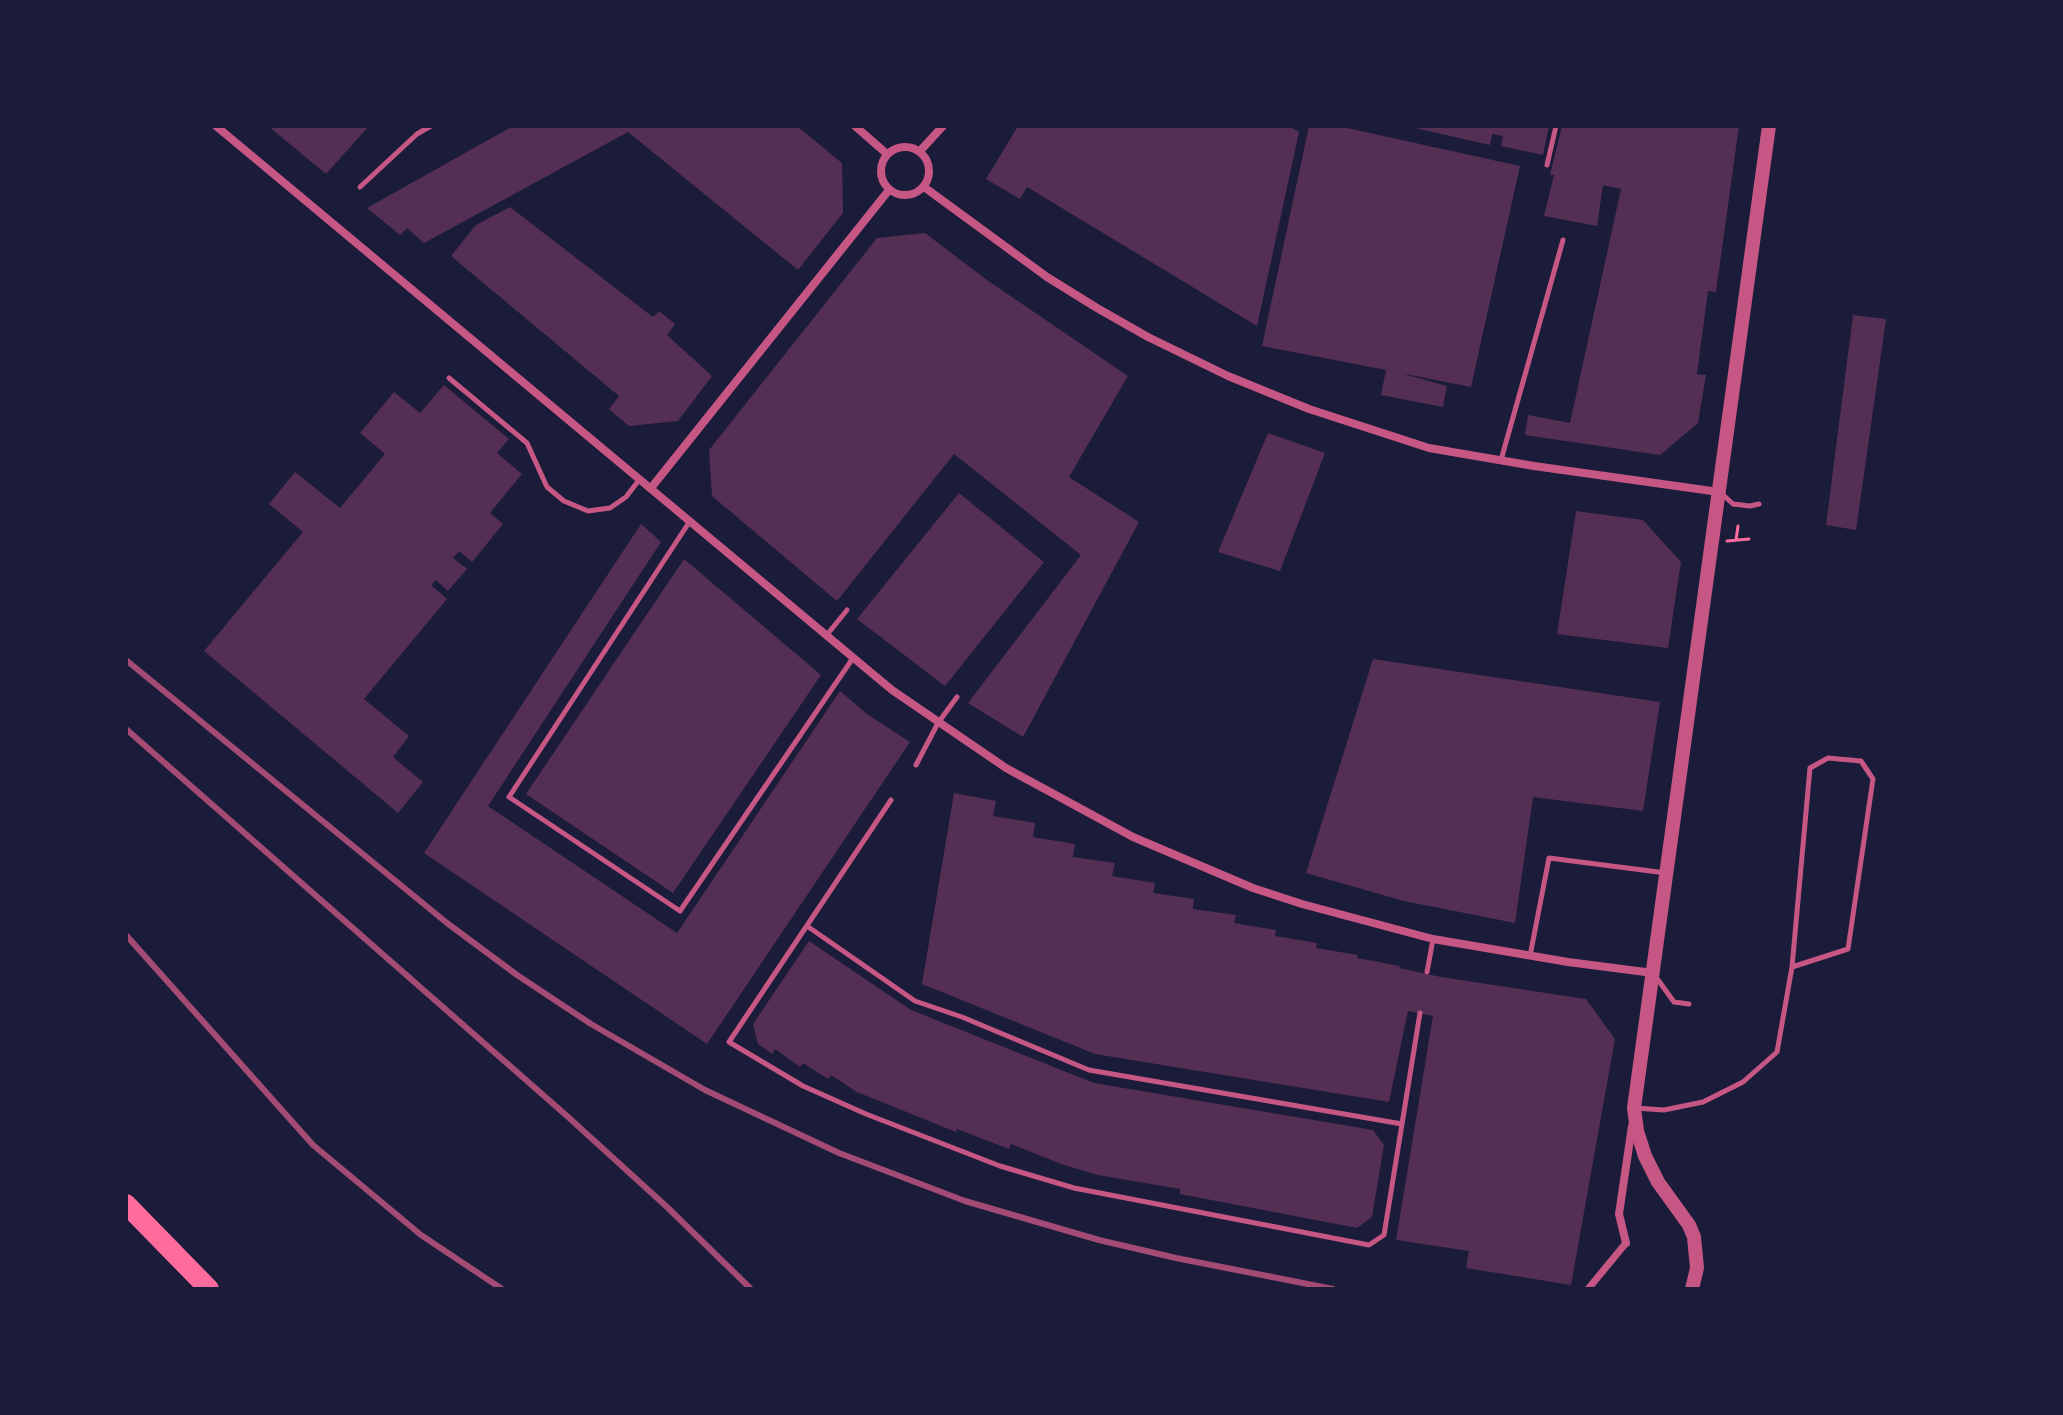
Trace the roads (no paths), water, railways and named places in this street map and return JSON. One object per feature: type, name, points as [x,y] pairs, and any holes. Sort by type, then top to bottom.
[{"type":"highway","points":[[126,1204],[209,1289]]},
{"type":"street","points":[[216,126],[853,658],[938,723],[1006,768],[1133,837],[1302,904],[1433,939],[1653,973]]},
{"type":"street","points":[[855,126],[887,154]]},
{"type":"street","points":[[920,151],[943,126]]},
{"type":"street","points":[[1588,1289],[1626,1243],[1619,1214],[1769,126]]},
{"type":"street","points":[[909,146],[920,151],[928,162],[930,175],[924,187],[914,194],[901,195],[889,190],[882,179],[881,165],[887,154],[909,146]]},
{"type":"street","points":[[924,187],[1059,285],[1148,337],[1228,376],[1309,409],[1429,448],[1719,492]]},
{"type":"street","points":[[651,488],[889,190]]},
{"type":"street","points":[[1634,1108],[1645,1156],[1694,1237],[1697,1268],[1692,1289]]},
{"type":"lane","points":[[360,187],[417,134],[431,126]]},
{"type":"lane","points":[[1547,165],[1556,126]]},
{"type":"lane","points":[[1500,461],[1563,240]]},
{"type":"lane","points":[[449,378],[527,443],[547,487],[564,501],[588,511],[610,508],[626,497],[640,479]]},
{"type":"lane","points":[[1719,492],[1733,504],[1759,504]]},
{"type":"lane","points":[[690,521],[509,797],[680,911],[853,658]]},
{"type":"lane","points":[[826,636],[847,610]]},
{"type":"lane","points":[[916,765],[938,723],[957,697]]},
{"type":"lane","points":[[1634,1108],[1664,1110],[1703,1102],[1743,1082],[1777,1052],[1792,967],[1810,768],[1828,758],[1861,761],[1873,779],[1848,949],[1792,967]]},
{"type":"lane","points":[[891,800],[729,1042],[803,1086],[866,1114],[1000,1166],[1089,1192],[1369,1245],[1384,1235],[1420,1013]]},
{"type":"lane","points":[[1530,956],[1549,858],[1667,873]]},
{"type":"lane","points":[[807,926],[915,1001],[962,1017],[1089,1070],[1402,1124]]},
{"type":"lane","points":[[1427,972],[1433,939]]},
{"type":"lane","points":[[1653,973],[1674,1002],[1689,1004]]},
{"type":"railway","points":[[126,660],[447,923],[517,975],[591,1024],[705,1090],[839,1153],[965,1201],[1099,1240],[1333,1289]]},
{"type":"railway","points":[[126,729],[567,1116],[751,1289]]},
{"type":"railway","points":[[126,935],[313,1145],[421,1235],[502,1289]]}]
